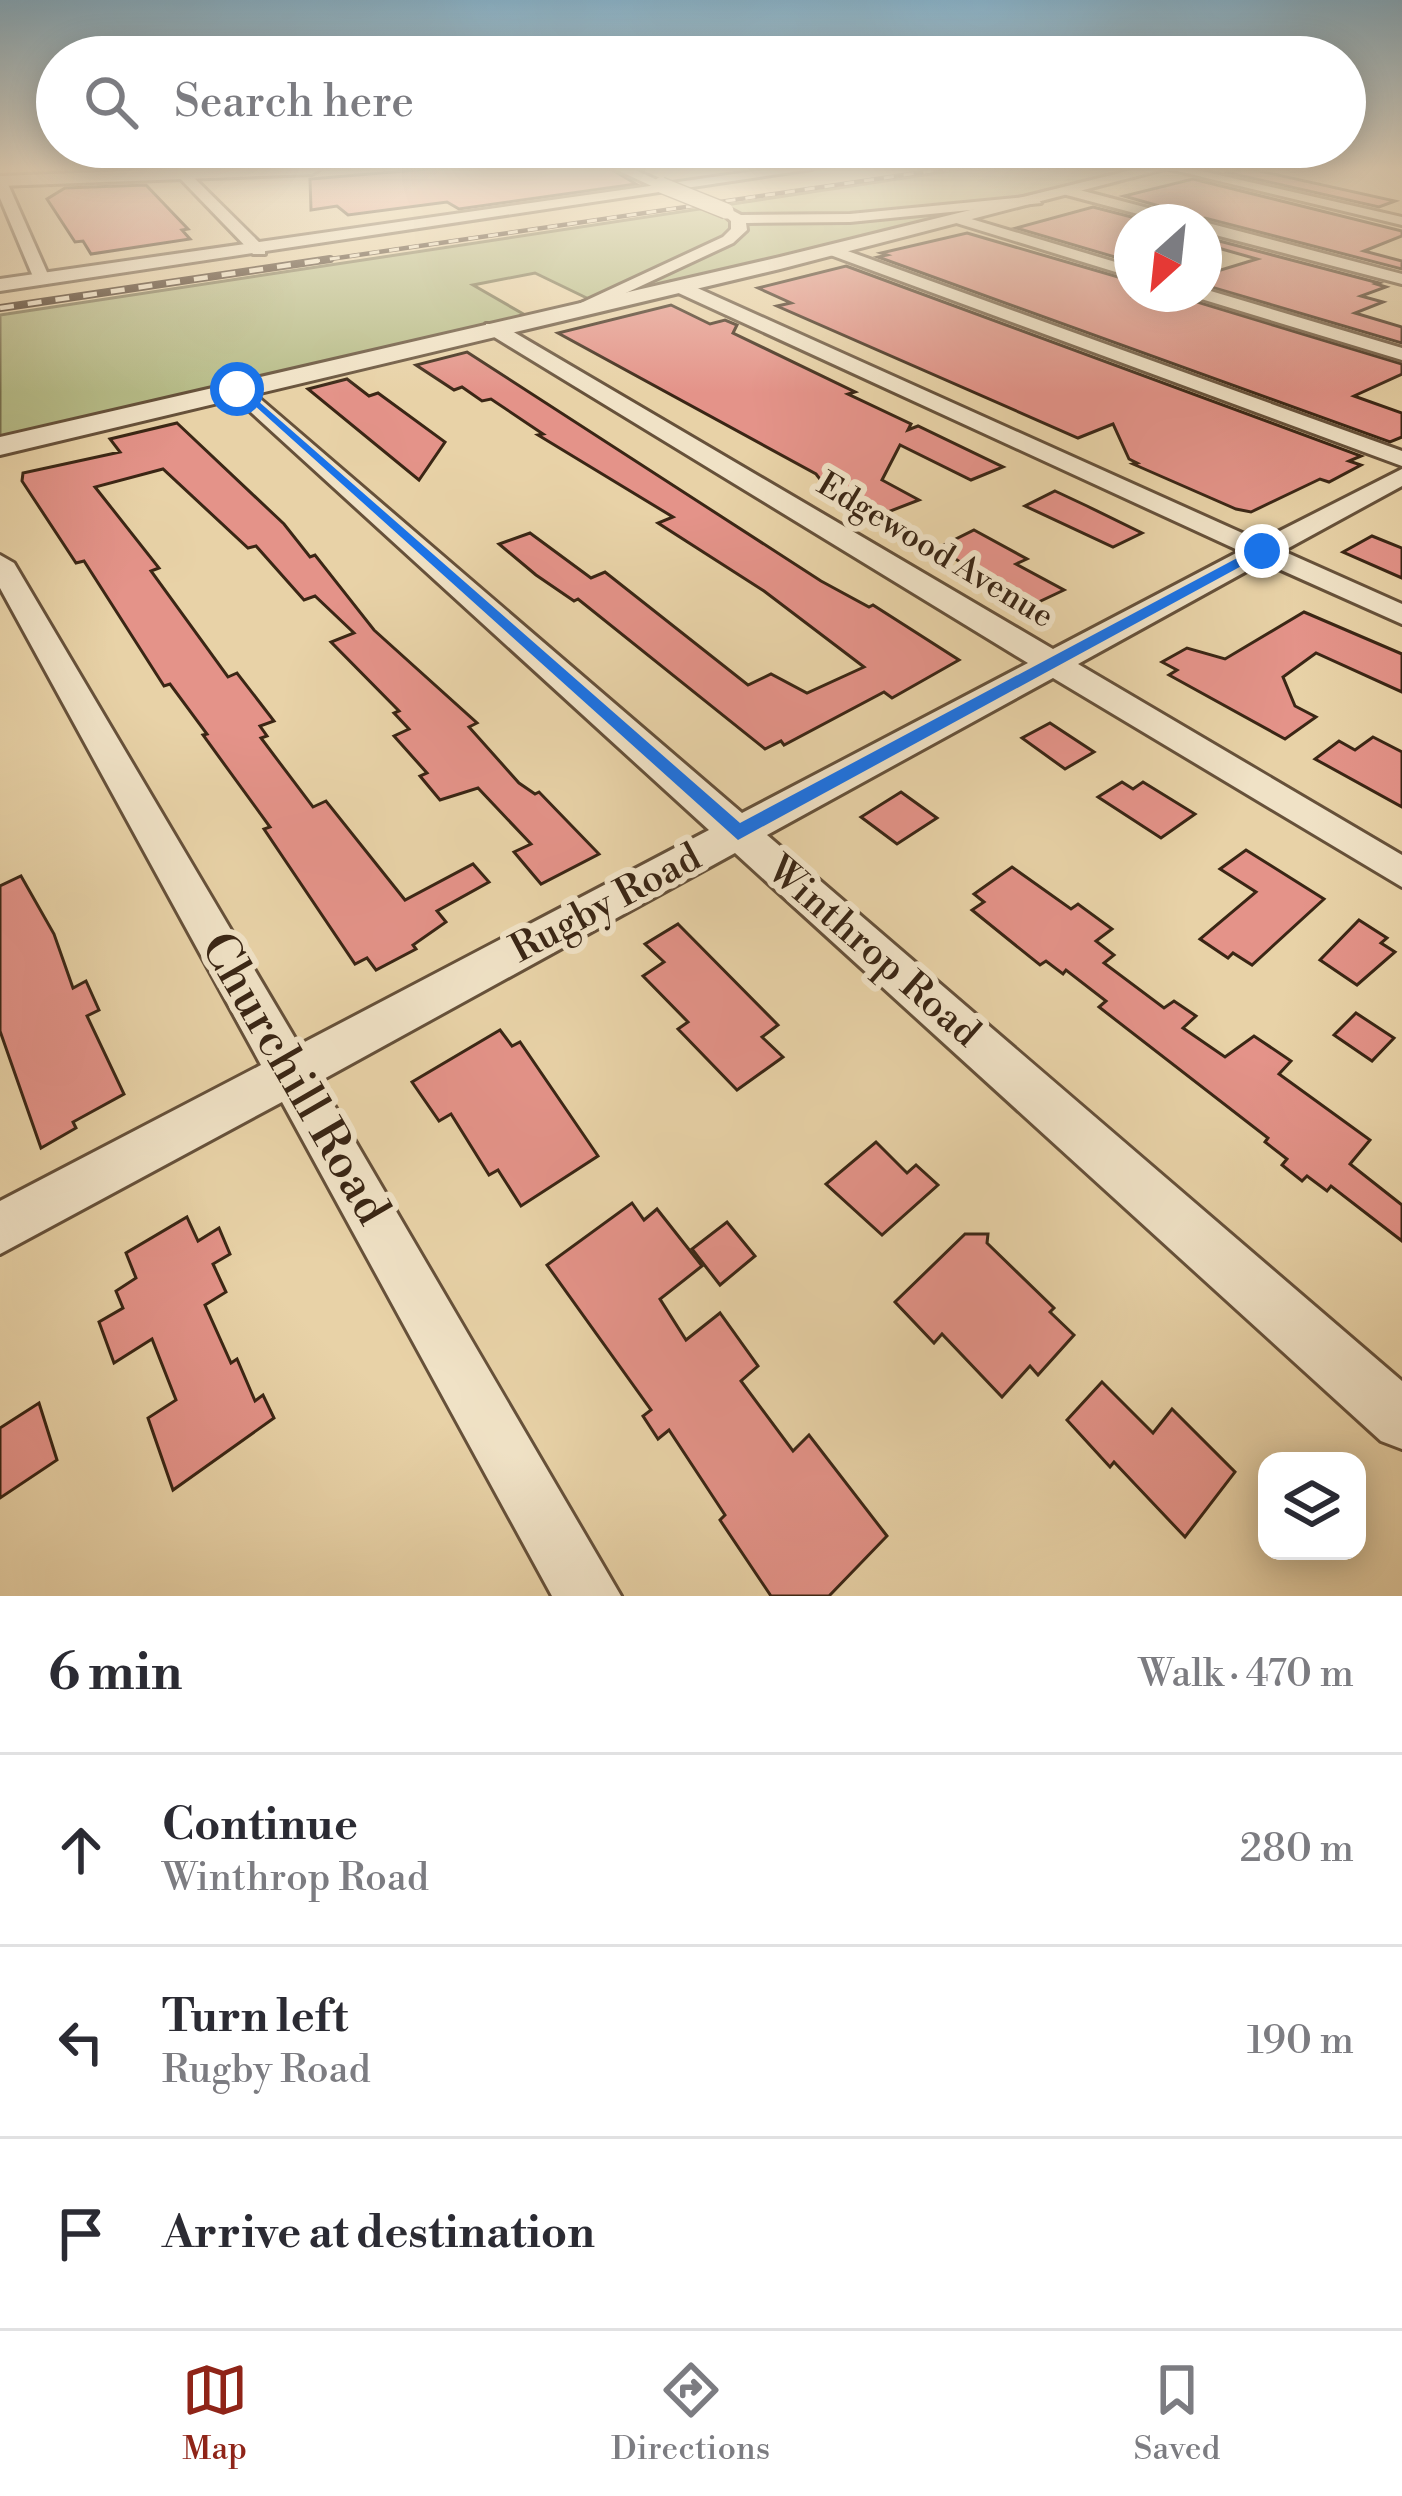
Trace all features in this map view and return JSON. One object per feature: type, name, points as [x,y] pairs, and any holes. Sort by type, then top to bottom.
[{"type":"street","points":[[27,243],[42,279]]},
{"type":"street","points":[[251,243],[259,251]]},
{"type":"street","points":[[0,285],[308,243]]},
{"type":"street","points":[[577,309],[720,243]]},
{"type":"street","points":[[0,446],[858,243]]},
{"type":"street","points":[[1038,243],[1114,267]]},
{"type":"street","points":[[1267,243],[1402,279]]},
{"type":"street","points":[[831,250],[1402,459]]},
{"type":"street","points":[[677,286],[1402,615]]},
{"type":"street","points":[[1222,299],[1402,354]]},
{"type":"street","name":"Edgewood Avenue","points":[[493,328],[1402,872]]},
{"type":"street","name":"Winthrop Road","points":[[237,389],[1402,1420]]},
{"type":"street","name":"Rugby Road","points":[[0,1229],[1402,476]]},
{"type":"street","name":"Churchill Road","points":[[0,563],[588,1596]]},
{"type":"green space","points":[[472,243],[838,243],[593,301],[535,273],[473,285],[532,319],[0,446],[0,315]]},
{"type":"building","points":[[85,243],[160,243],[91,254]]},
{"type":"building","points":[[922,243],[1003,243],[1114,276],[1114,312],[1222,310],[1402,364],[1402,374],[1354,396],[1402,413],[1402,437],[1390,442],[878,257],[887,255],[881,253]]},
{"type":"building","points":[[1069,243],[1114,243],[1114,257]]},
{"type":"building","points":[[1222,243],[1386,287],[1361,296],[1383,302],[1355,313],[1402,327],[1402,343],[1222,290],[1222,270],[1257,259],[1222,249]]},
{"type":"building","points":[[1303,243],[1383,243],[1364,251],[1402,261],[1402,269]]},
{"type":"building","points":[[846,266],[1361,456],[1349,461],[1361,465],[1251,512],[1236,509],[1133,464],[1137,463],[1129,459],[1113,424],[1078,438],[777,306],[791,303],[758,288]]},
{"type":"building","points":[[671,305],[710,324],[725,320],[737,325],[733,333],[855,392],[848,394],[911,424],[908,430],[918,426],[1003,467],[971,480],[900,445],[882,480],[919,500],[880,515],[823,483],[816,474],[558,333]]},
{"type":"building","points":[[467,352],[821,581],[873,605],[959,660],[892,698],[884,692],[784,745],[781,741],[765,749],[578,599],[574,601],[536,575],[499,544],[530,533],[591,578],[605,572],[748,685],[771,674],[807,693],[864,667],[764,591],[658,523],[673,517],[538,435],[543,434],[491,399],[482,401],[462,387],[454,390],[416,365]]},
{"type":"building","points":[[347,379],[369,396],[378,393],[445,442],[419,480],[308,389]]},
{"type":"building","points":[[177,423],[284,524],[310,557],[315,555],[374,630],[477,723],[469,727],[519,783],[539,792],[599,854],[541,884],[514,852],[531,844],[478,788],[440,800],[420,776],[427,773],[394,736],[409,729],[394,713],[399,711],[331,642],[354,633],[315,596],[304,600],[256,546],[248,548],[163,469],[95,487],[159,568],[151,571],[228,677],[237,673],[274,721],[260,726],[267,736],[261,738],[313,807],[326,801],[405,900],[473,864],[489,882],[437,911],[446,922],[413,945],[416,949],[376,970],[367,958],[355,964],[264,829],[270,827],[203,735],[207,734],[170,684],[164,686],[84,561],[76,563],[22,481],[23,473],[120,452],[110,439]]},
{"type":"building","points":[[1055,491],[1142,533],[1113,547],[1025,506]]},
{"type":"building","points":[[974,530],[1027,559],[1016,564],[1064,590],[1030,606],[938,548]]},
{"type":"building","points":[[1372,536],[1402,548],[1402,578],[1343,552]]},
{"type":"building","points":[[1304,612],[1402,654],[1402,692],[1316,653],[1283,677],[1295,706],[1316,717],[1285,739],[1169,675],[1177,670],[1162,662],[1187,648],[1225,659]]},
{"type":"building","points":[[1050,723],[1094,752],[1065,769],[1022,738]]},
{"type":"building","points":[[1373,737],[1402,752],[1402,807],[1315,759],[1339,741],[1355,750]]},
{"type":"building","points":[[1122,782],[1133,789],[1143,782],[1195,814],[1161,838],[1098,797]]},
{"type":"building","points":[[901,792],[937,818],[897,844],[861,817]]},
{"type":"building","points":[[1246,850],[1324,899],[1252,965],[1233,953],[1228,958],[1200,939],[1256,892],[1220,869]]},
{"type":"building","points":[[1012,867],[1071,909],[1078,904],[1112,929],[1096,941],[1114,955],[1104,963],[1164,1008],[1174,1001],[1196,1016],[1183,1028],[1225,1057],[1254,1036],[1291,1061],[1279,1074],[1370,1140],[1350,1164],[1402,1205],[1402,1241],[1331,1186],[1327,1191],[1307,1176],[1302,1181],[1282,1165],[1287,1159],[1265,1142],[1268,1138],[1099,1007],[1106,1001],[1066,970],[1063,974],[1046,961],[1040,965],[972,910],[984,902],[974,894]]},
{"type":"building","points":[[21,876],[54,934],[73,988],[86,981],[99,1010],[87,1016],[124,1094],[73,1122],[76,1128],[41,1148],[0,1031],[0,886]]},
{"type":"building","points":[[1359,920],[1387,938],[1381,943],[1395,952],[1357,985],[1320,960]]},
{"type":"building","points":[[678,924],[778,1025],[762,1037],[783,1057],[737,1090],[678,1029],[688,1022],[643,976],[664,962],[645,944]]},
{"type":"building","points":[[1356,1013],[1394,1038],[1372,1061],[1334,1035]]},
{"type":"building","points":[[500,1030],[512,1046],[520,1042],[598,1156],[521,1206],[498,1170],[489,1175],[451,1114],[439,1121],[412,1082]]},
{"type":"building","points":[[876,1142],[907,1173],[916,1165],[938,1185],[882,1235],[826,1184]]},
{"type":"building","points":[[632,1203],[644,1220],[657,1209],[702,1266],[660,1299],[686,1340],[720,1313],[758,1366],[741,1381],[793,1451],[809,1435],[887,1536],[829,1596],[771,1596],[720,1520],[725,1515],[669,1430],[658,1439],[643,1416],[651,1410],[547,1265]]},
{"type":"building","points":[[187,1217],[198,1241],[219,1228],[230,1254],[213,1264],[226,1292],[205,1305],[231,1363],[237,1359],[255,1401],[263,1395],[274,1418],[173,1490],[148,1418],[176,1400],[152,1339],[114,1363],[99,1322],[123,1308],[116,1291],[136,1278],[126,1253]]},
{"type":"building","points":[[727,1222],[755,1256],[720,1285],[692,1249]]},
{"type":"building","points":[[965,1234],[988,1234],[987,1243],[1054,1308],[1050,1312],[1074,1335],[1038,1375],[1030,1366],[1002,1397],[942,1334],[934,1343],[895,1302]]},
{"type":"building","points":[[1102,1382],[1153,1433],[1172,1409],[1235,1472],[1185,1537],[1067,1420]]},
{"type":"building","points":[[39,1403],[57,1460],[0,1498],[0,1428]]},
{"type":"railway","points":[[310,262],[436,243]]},
{"type":"railway","points":[[0,308],[330,259]]},
{"type":"route","points":[[237,389],[738,833],[1262,551]]}]
